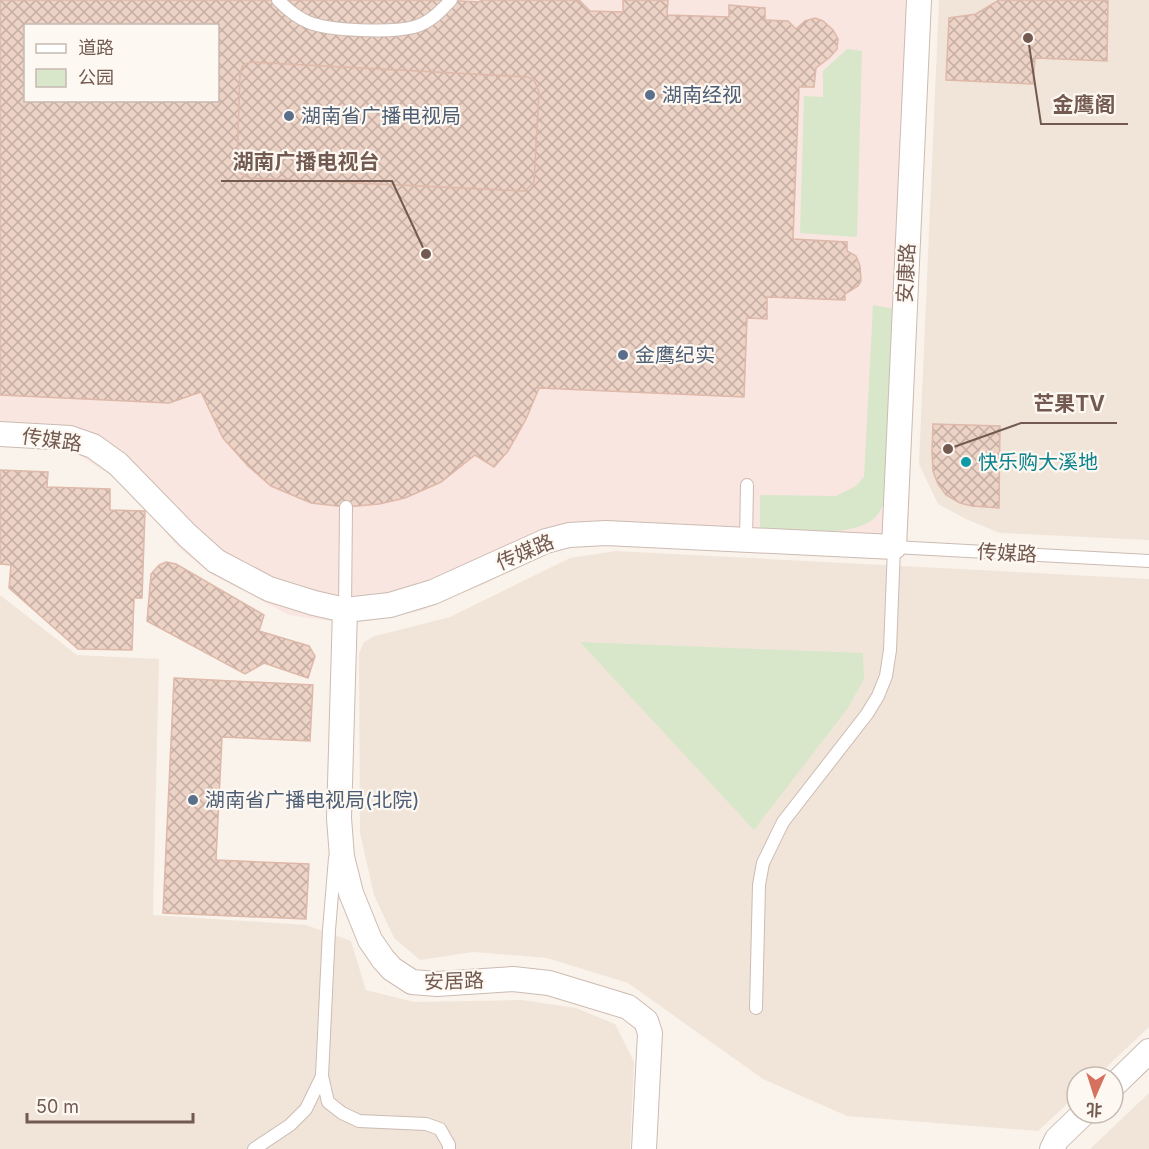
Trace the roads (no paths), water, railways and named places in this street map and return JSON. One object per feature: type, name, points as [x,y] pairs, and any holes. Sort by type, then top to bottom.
[{"type":"street","name":"安康路","points":[[894,547],[919,0]]},
{"type":"street","name":"传媒路","points":[[0,434],[70,438],[93,446],[126,472],[216,561],[269,589],[345,610],[390,605],[433,592],[546,541],[569,535],[606,533],[894,547]]},
{"type":"street","name":"安居路","points":[[345,610],[339,818],[342,857],[351,893],[370,940],[387,964],[412,982],[437,984],[513,979],[549,982],[628,1007],[646,1021],[650,1033],[644,1149]]},
{"type":"street","points":[[1125,1074],[1149,1051]]},
{"type":"street","points":[[1052,1149],[1057,1139],[1072,1125]]},
{"type":"lane","points":[[278,0],[294,15],[324,27],[378,30],[414,27],[437,15],[451,0]]},
{"type":"lane","points":[[746,541],[747,485]]},
{"type":"lane","points":[[345,610],[346,507]]},
{"type":"lane","points":[[756,1008],[759,885],[763,863],[783,822],[867,714],[878,696],[886,676],[890,650],[894,547]]},
{"type":"lane","name":"传媒路","points":[[894,547],[1149,561]]},
{"type":"lane","points":[[339,818],[329,930],[322,1076],[328,1102],[342,1113],[359,1121],[426,1124],[440,1129],[449,1149]]},
{"type":"lane","points":[[254,1149],[290,1125],[306,1109],[322,1076]]},
{"type":"place","name":"金鹰阁","points":[[1028,38]]},
{"type":"place","name":"湖南经视","points":[[650,95]]},
{"type":"place","name":"湖南省广播电视局","points":[[289,116]]},
{"type":"place","name":"湖南广播电视台","points":[[426,254]]},
{"type":"place","name":"金鹰纪实","points":[[623,355]]},
{"type":"place","name":"芒果TV","points":[[948,449]]},
{"type":"place","name":"快乐购大溪地","points":[[966,462]]},
{"type":"place","name":"湖南省广播电视局(北院)","points":[[193,800]]}]
